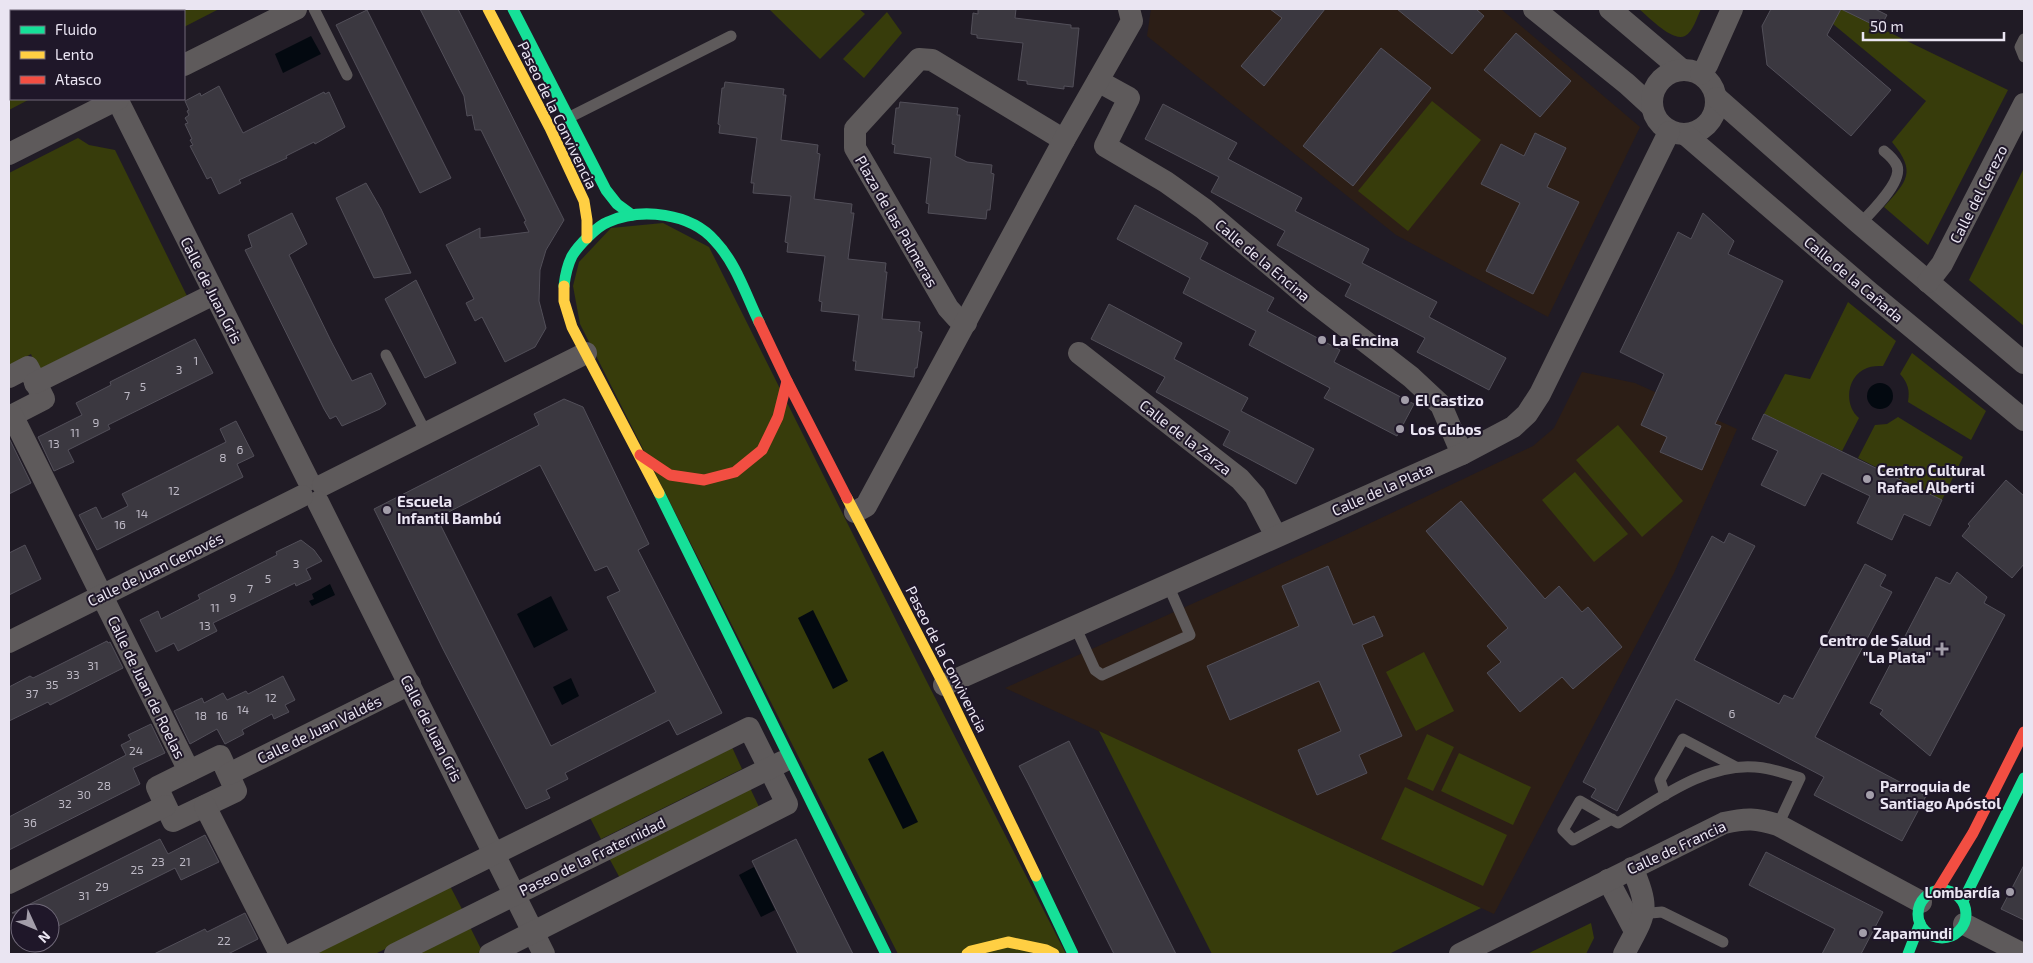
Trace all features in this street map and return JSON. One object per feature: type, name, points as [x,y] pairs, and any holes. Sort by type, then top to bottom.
[{"type":"street","points":[[185,64],[296,9]]},
{"type":"street","name":"Paseo de la Convivencia","points":[[488,9],[550,128],[584,202],[587,238]]},
{"type":"street","name":"Paseo de la Convivencia","points":[[513,9],[606,190],[618,204],[632,215]]},
{"type":"street","points":[[855,512],[866,506],[1064,140],[1132,21],[1129,9]]},
{"type":"street","points":[[1534,9],[1652,106]]},
{"type":"street","points":[[1610,9],[1692,72],[1708,81],[1714,89],[1716,109],[1708,123],[1696,133],[1677,133],[1660,125],[1652,106],[1652,97],[1659,81],[1666,75],[1692,72],[1707,65],[1732,9]]},
{"type":"street","name":"Plaza de las Palmeras","points":[[966,323],[957,318],[948,308],[854,148],[855,129],[919,59],[932,60],[1064,140]]},
{"type":"street","name":"Calle de la Encina","points":[[1098,81],[1129,98],[1106,146],[1166,182],[1204,210],[1309,298],[1411,377],[1441,405],[1453,429],[1462,454]]},
{"type":"street","points":[[1716,98],[2024,364]]},
{"type":"street","points":[[9,154],[108,101]]},
{"type":"street","name":"Calle de Juan Gris","points":[[108,101],[214,294],[544,954]]},
{"type":"street","name":"Calle del Cerezo","points":[[1928,282],[1942,264],[2024,104]]},
{"type":"street","name":"Calle de la Plata","points":[[944,685],[1462,454],[1513,427],[1528,414],[1540,394],[1677,133]]},
{"type":"street","name":"Calle de la Cañada","points":[[1677,133],[2024,420]]},
{"type":"street","name":"Paseo de la Convivencia","points":[[886,954],[640,456],[572,327],[564,301],[564,283],[572,256],[587,238],[607,222],[632,215],[665,215],[694,224],[715,240],[730,262],[788,381],[944,685],[1073,954]]},
{"type":"street","points":[[35,382],[214,294]]},
{"type":"street","name":"Calle de Juan Genovés","points":[[9,642],[586,353]]},
{"type":"street","name":"Calle de la Zarza","points":[[1079,353],[1240,479],[1255,496],[1276,536]]},
{"type":"street","points":[[9,377],[28,367],[44,399],[10,416]]},
{"type":"street","name":"Paseo de la Convivencia","points":[[640,456],[670,475],[704,480],[735,472],[762,450],[778,417],[788,381]]},
{"type":"street","name":"Calle de Juan de Roelas","points":[[10,416],[189,771]]},
{"type":"street","name":"Calle de Juan Valdés","points":[[229,774],[410,684]]},
{"type":"street","points":[[292,954],[749,728],[787,804],[490,954]]},
{"type":"street","points":[[1908,954],[1926,905],[1951,872],[2024,732]]},
{"type":"street","points":[[220,756],[229,774],[236,791],[173,821],[156,787],[220,756]]},
{"type":"street","name":"Paseo de la Fraternidad","points":[[395,954],[790,758]]},
{"type":"street","points":[[1963,901],[2024,778]]},
{"type":"street","points":[[9,883],[165,806]]},
{"type":"street","points":[[205,806],[280,954]]},
{"type":"street","name":"Calle de Francia","points":[[1460,954],[1724,823],[1752,818],[1778,825],[1926,905]]},
{"type":"street","points":[[1624,954],[1636,920],[1645,903],[1632,868]]},
{"type":"street","points":[[1608,880],[1636,920]]},
{"type":"street","points":[[1948,890],[1956,894],[1963,901],[1966,916],[1960,931],[1944,938],[1934,937],[1926,932],[1926,905],[1948,890]]},
{"type":"street","points":[[1964,924],[2023,954]]},
{"type":"street","points":[[1935,952],[1944,938]]},
{"type":"street","points":[[967,954],[971,951],[1008,942],[1046,950],[1054,954]]},
{"type":"lane","points":[[314,9],[346,75]]},
{"type":"lane","points":[[568,118],[731,36]]},
{"type":"lane","points":[[2024,39],[2020,48],[2024,57]]},
{"type":"lane","points":[[1860,224],[1897,178],[1897,167],[1893,159],[1884,151]]},
{"type":"lane","points":[[386,355],[426,433]]},
{"type":"lane","points":[[1075,626],[1095,670],[1102,675],[1190,634],[1168,585]]},
{"type":"lane","points":[[1664,795],[1660,780],[1683,738],[1736,767]]},
{"type":"lane","points":[[1612,819],[1618,823],[1664,795],[1704,776],[1736,767],[1755,767],[1775,770],[1800,778],[1778,825]]},
{"type":"lane","points":[[1636,920],[1662,912],[1723,942]]},
{"type":"shaded area","points":[[1151,9],[1501,9],[1640,127],[1548,317],[1396,235],[1147,36]]},
{"type":"shaded area","points":[[311,36],[321,54],[283,73],[275,54]]},
{"type":"shaded area","points":[[1582,372],[1635,383],[1737,429],[1674,573],[1494,914],[1005,688],[1343,536],[1533,446],[1554,428]]},
{"type":"shaded area","points":[[1880,383],[1889,387],[1893,396],[1889,405],[1880,409],[1871,405],[1867,396],[1871,387]]},
{"type":"shaded area","points":[[330,584],[335,595],[312,606],[309,601],[314,599],[312,594]]},
{"type":"shaded area","points":[[551,596],[568,630],[534,648],[517,614]]},
{"type":"shaded area","points":[[813,610],[848,681],[833,689],[798,618]]},
{"type":"shaded area","points":[[571,678],[579,696],[562,705],[553,687]]},
{"type":"shaded area","points":[[883,751],[918,822],[903,829],[868,759]]},
{"type":"shaded area","points":[[754,867],[775,910],[761,917],[739,875]]},
{"type":"green space","points":[[9,9],[63,9],[10,10],[10,100],[28,100],[9,110]]},
{"type":"green space","points":[[219,9],[185,26],[185,10],[74,10]]},
{"type":"green space","points":[[769,9],[859,9],[865,14],[820,59]]},
{"type":"green space","points":[[1639,9],[1701,9],[1688,34],[1680,37],[1667,32]]},
{"type":"green space","points":[[1841,9],[2008,90],[1928,245],[1884,207],[1903,183],[1907,169],[1900,152],[1892,142],[1926,101],[1833,24]]},
{"type":"green space","points":[[887,12],[902,33],[864,78],[843,59]]},
{"type":"green space","points":[[1432,101],[1481,140],[1408,231],[1358,191]]},
{"type":"green space","points":[[78,138],[89,145],[115,150],[187,296],[38,370],[31,354],[9,366],[9,173]]},
{"type":"green space","points":[[2024,168],[2024,326],[1969,280]]},
{"type":"green space","points":[[663,223],[709,247],[1066,954],[898,954],[580,324],[573,286],[579,262],[611,228]]},
{"type":"green space","points":[[1848,302],[1896,341],[1883,366],[1867,368],[1860,372],[1851,383],[1849,398],[1854,412],[1859,418],[1842,451],[1764,414],[1785,374],[1810,379]]},
{"type":"green space","points":[[1912,353],[1986,411],[1971,440],[1908,402],[1908,387],[1900,374]]},
{"type":"green space","points":[[1898,417],[1963,457],[1942,500],[1858,458],[1875,425],[1887,424]]},
{"type":"green space","points":[[1618,425],[1683,501],[1642,537],[1576,460]]},
{"type":"green space","points":[[1575,472],[1628,534],[1594,562],[1542,500]]},
{"type":"green space","points":[[1424,652],[1454,711],[1416,731],[1386,672]]},
{"type":"green space","points":[[1099,731],[1481,908],[1389,954],[1212,954]]},
{"type":"green space","points":[[1427,734],[1454,747],[1433,791],[1407,779]]},
{"type":"green space","points":[[731,745],[742,769],[601,839],[588,814]]},
{"type":"green space","points":[[1459,753],[1531,787],[1513,825],[1441,791]]},
{"type":"green space","points":[[1405,787],[1507,835],[1483,886],[1381,839]]},
{"type":"green space","points":[[750,788],[761,811],[621,880],[609,858]]},
{"type":"green space","points":[[449,884],[463,911],[375,954],[305,954]]},
{"type":"green space","points":[[1591,923],[1594,938],[1586,954],[1527,954]]},
{"type":"green space","points":[[469,925],[482,951],[476,954],[411,954]]},
{"type":"building","points":[[420,9],[458,9],[564,220],[546,250],[540,270],[539,301],[546,328],[535,347],[505,362],[482,317],[475,321],[466,303],[474,299],[446,245],[480,228],[480,238],[529,232],[524,222],[526,221],[481,130],[475,130],[472,115],[467,116],[464,96]]},
{"type":"building","points":[[978,9],[1016,9],[1015,18],[1071,25],[1071,28],[1079,28],[1073,87],[1064,86],[1064,89],[1027,84],[1027,81],[1018,80],[1023,43],[977,38],[977,35],[971,34],[973,13],[978,14]]},
{"type":"building","points":[[1270,9],[1325,9],[1264,86],[1241,66],[1282,18]]},
{"type":"building","points":[[1397,9],[1476,9],[1484,16],[1452,54]]},
{"type":"building","points":[[1771,9],[1841,9],[1827,35],[1891,90],[1851,136],[1767,65],[1762,26]]},
{"type":"building","points":[[1841,9],[1875,9],[1887,15],[1880,28]]},
{"type":"building","points":[[367,10],[451,178],[420,193],[336,25]]},
{"type":"building","points":[[1516,33],[1571,81],[1540,117],[1484,70]]},
{"type":"building","points":[[1381,48],[1431,88],[1353,186],[1303,146]]},
{"type":"building","points":[[725,82],[784,89],[783,95],[786,95],[781,140],[818,145],[817,153],[820,154],[814,199],[852,204],[851,213],[854,213],[848,259],[886,263],[885,272],[887,272],[882,319],[920,322],[919,331],[922,332],[914,377],[855,370],[856,361],[853,361],[859,315],[821,311],[822,302],[819,301],[825,256],[787,252],[788,243],[785,242],[791,196],[753,193],[754,183],[751,183],[757,138],[719,133],[720,125],[718,124],[722,88],[724,88]]},
{"type":"building","points":[[219,86],[243,133],[324,92],[325,94],[329,92],[345,127],[315,144],[314,142],[286,156],[287,158],[239,180],[241,183],[219,194],[211,177],[207,179],[190,146],[193,145],[185,124],[188,123],[185,118],[189,115],[187,111],[189,110],[185,101],[200,93],[201,96]]},
{"type":"building","points":[[900,102],[958,108],[957,115],[960,115],[955,156],[967,162],[992,165],[991,173],[994,174],[990,210],[987,210],[986,219],[928,213],[929,204],[926,203],[931,158],[894,153],[895,145],[892,144],[896,108],[899,108]]},
{"type":"building","points":[[1163,104],[1237,143],[1228,159],[1302,198],[1295,211],[1369,249],[1362,263],[1437,302],[1429,317],[1506,358],[1489,390],[1417,352],[1425,338],[1345,296],[1351,284],[1277,245],[1285,231],[1211,192],[1219,177],[1145,139]]},
{"type":"building","points":[[1535,133],[1566,148],[1547,187],[1579,202],[1533,294],[1486,271],[1520,203],[1481,184],[1501,144],[1524,156]]},
{"type":"building","points":[[366,183],[381,209],[411,273],[374,278],[336,198]]},
{"type":"building","points":[[1135,205],[1208,243],[1200,259],[1274,298],[1267,311],[1340,350],[1334,362],[1414,404],[1397,436],[1324,398],[1330,388],[1249,345],[1256,331],[1183,293],[1190,278],[1117,239]]},
{"type":"building","points":[[292,213],[307,244],[289,255],[331,341],[352,381],[371,373],[386,404],[380,409],[342,426],[336,416],[330,419],[324,409],[245,250],[252,247],[248,235]]},
{"type":"building","points":[[1703,213],[1734,241],[1728,254],[1783,281],[1715,424],[1721,426],[1702,470],[1660,452],[1667,437],[1641,425],[1664,374],[1620,352],[1678,232],[1691,239]]},
{"type":"building","points":[[416,280],[456,363],[425,378],[385,299]]},
{"type":"building","points":[[1109,304],[1182,343],[1174,359],[1248,398],[1241,411],[1314,449],[1296,484],[1223,445],[1230,431],[1156,392],[1165,377],[1091,339]]},
{"type":"building","points":[[195,339],[213,373],[108,425],[110,429],[68,450],[74,462],[54,471],[38,437],[82,415],[76,403],[111,385],[110,382]]},
{"type":"building","points":[[564,399],[583,407],[649,544],[638,550],[722,713],[677,735],[669,720],[565,773],[568,779],[546,790],[550,798],[526,809],[443,649],[374,509],[539,425],[534,414]],"holes":[[[540,465],[595,571],[607,566],[620,591],[607,597],[656,692],[551,746],[437,518]]]},
{"type":"building","name":"Centro Cultural Rafael Alberti","points":[[1764,414],[1942,500],[1930,526],[1904,514],[1892,540],[1857,523],[1870,496],[1822,473],[1805,506],[1761,485],[1778,451],[1752,439]]},
{"type":"building","points":[[236,421],[254,456],[237,464],[243,477],[97,550],[79,515],[96,507],[102,519],[128,506],[122,494],[226,442],[220,429]]},
{"type":"building","points":[[9,438],[31,483],[9,494]]},
{"type":"building","points":[[2006,480],[2024,496],[2024,564],[2012,578],[1962,536],[1970,526],[1968,524]]},
{"type":"building","points":[[1461,501],[1545,599],[1559,586],[1582,612],[1588,607],[1622,647],[1573,689],[1562,677],[1520,712],[1487,673],[1501,662],[1487,646],[1508,628],[1426,531]]},
{"type":"building","points":[[1729,533],[1755,546],[1694,660],[1779,704],[1784,695],[1793,699],[1865,564],[1886,575],[1880,586],[1892,592],[1815,737],[1926,796],[1902,841],[1814,795],[1824,777],[1676,699],[1617,811],[1591,797],[1596,789],[1583,782],[1712,536],[1724,543]]},
{"type":"building","points":[[301,540],[314,550],[322,561],[306,569],[311,579],[296,586],[295,583],[213,623],[217,631],[178,651],[174,643],[156,652],[140,620],[158,611],[161,619],[200,599],[198,595],[277,555],[276,552]]},
{"type":"building","points":[[25,545],[41,579],[9,595],[9,553]]},
{"type":"building","points":[[1328,566],[1353,625],[1374,616],[1383,636],[1362,645],[1402,736],[1359,755],[1367,773],[1317,795],[1298,750],[1341,731],[1319,681],[1230,720],[1207,666],[1299,626],[1282,586]]},
{"type":"building","name":"Centro de Salud \"La Plata\"","points":[[1957,572],[1987,597],[1984,603],[2005,615],[1930,756],[1880,714],[1883,710],[1870,703],[1936,577],[1950,584]]},
{"type":"building","points":[[107,641],[108,643],[110,642],[123,668],[50,705],[48,702],[9,721],[9,687],[30,676],[33,678]]},
{"type":"building","points":[[283,676],[295,700],[285,705],[289,712],[274,719],[272,714],[242,730],[244,734],[225,744],[217,729],[190,744],[174,711],[202,698],[204,703],[223,693],[227,700],[246,691],[248,694]]},
{"type":"building","points":[[151,724],[165,753],[133,768],[140,784],[9,850],[9,817],[126,755],[121,745],[131,740],[128,735]]},
{"type":"building","points":[[1069,741],[1176,954],[1114,954],[1019,766]]},
{"type":"building","points":[[205,835],[219,862],[181,880],[175,868],[60,925],[60,903],[32,903],[160,839],[168,854]]},
{"type":"building","points":[[796,839],[853,954],[798,954],[752,861]]},
{"type":"building","points":[[1766,852],[1883,912],[1861,954],[1822,954],[1835,929],[1749,885]]},
{"type":"building","points":[[2024,865],[2024,920],[2001,909]]},
{"type":"building","points":[[245,913],[258,939],[228,954],[154,954],[205,929],[207,932]]},
{"type":"traffic: fast","points":[[513,9],[606,190],[617,204],[632,215]]},
{"type":"traffic: fast","points":[[564,286],[572,256],[583,242],[604,224],[621,217],[650,214],[665,215],[693,224],[715,241],[735,269],[759,322]]},
{"type":"traffic: fast","points":[[659,493],[886,954]]},
{"type":"traffic: fast","points":[[1963,901],[2024,778]]},
{"type":"traffic: fast","points":[[1036,876],[1073,954]]},
{"type":"traffic: fast","points":[[1937,890],[1947,890],[1959,897],[1966,909],[1966,914],[1966,919],[1959,931],[1947,938],[1937,938],[1929,934],[1922,927],[1918,919],[1918,909],[1922,901],[1929,894],[1937,890]]},
{"type":"traffic: fast","points":[[1908,954],[1920,923]]},
{"type":"traffic: slow","points":[[488,9],[550,128],[584,201],[587,238]]},
{"type":"traffic: slow","points":[[564,286],[564,301],[572,327],[659,493]]},
{"type":"traffic: slow","points":[[847,498],[944,685],[1036,876]]},
{"type":"traffic: slow","points":[[967,954],[971,951],[1008,942],[1046,950],[1054,954]]},
{"type":"traffic: jam","points":[[759,322],[847,498]]},
{"type":"traffic: jam","points":[[640,455],[670,475],[704,480],[735,472],[762,450],[778,417],[787,381]]},
{"type":"traffic: jam","points":[[1938,890],[1973,833],[2024,732]]},
{"type":"place","name":"La Encina","points":[[1322,340]]},
{"type":"place","name":"El Castizo","points":[[1405,400]]},
{"type":"place","name":"Los Cubos","points":[[1400,429]]},
{"type":"place","name":"Centro Cultural Rafael Alberti","points":[[1867,479]]},
{"type":"place","name":"Escuela Infantil Bambú","points":[[387,510]]},
{"type":"place","name":"Centro de Salud \"La Plata\"","points":[[1942,649]]},
{"type":"place","name":"Parroquia de Santiago Apóstol","points":[[1870,795]]},
{"type":"place","name":"Lombardía","points":[[2010,892]]},
{"type":"place","name":"Zapamundi","points":[[1863,933]]}]
